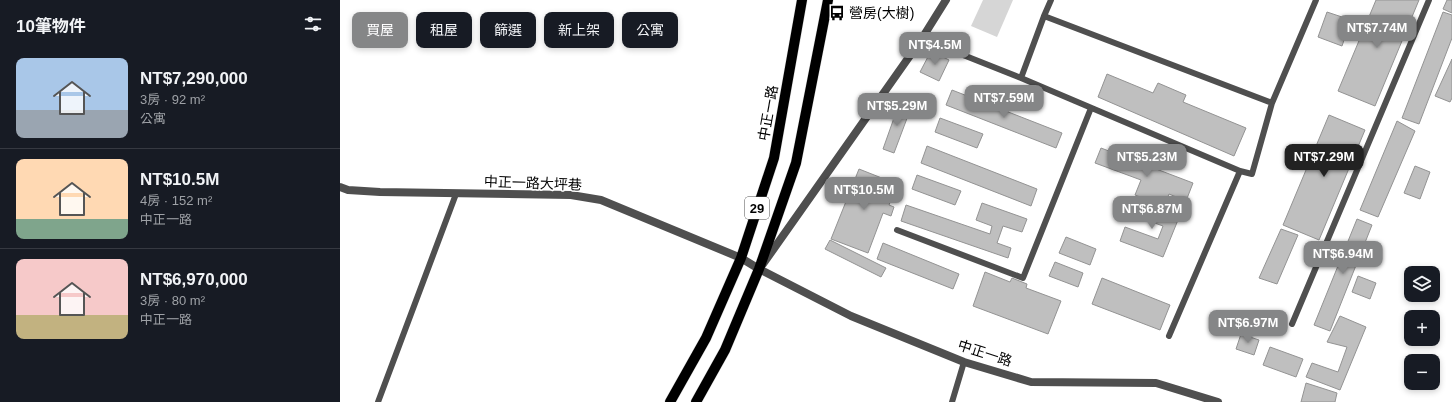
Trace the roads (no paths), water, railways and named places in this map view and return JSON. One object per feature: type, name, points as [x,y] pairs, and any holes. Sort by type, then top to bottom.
[{"type":"main road","name":"中正一路","points":[[670,402],[706,338],[741,258],[774,158],[802,0]]},
{"type":"main road","name":"29","points":[[696,402],[725,350],[759,269],[796,162],[828,0]]},
{"type":"street","points":[[759,269],[921,40],[946,0]]},
{"type":"street","name":"中正一路大坪巷","points":[[340,187],[348,190],[456,194],[572,195],[601,200],[741,258],[759,269]]},
{"type":"street","name":"中正一路","points":[[759,269],[851,316],[964,362],[1031,382],[1156,382],[1218,402]]},
{"type":"lane","points":[[1021,78],[1051,0]]},
{"type":"lane","points":[[948,49],[1021,78],[1240,171],[1252,174],[1272,103],[1316,0]]},
{"type":"lane","points":[[1292,324],[1430,0]]},
{"type":"lane","points":[[1044,16],[1272,103]]},
{"type":"lane","points":[[896,230],[1023,278],[1091,108]]},
{"type":"lane","points":[[1169,336],[1240,171]]},
{"type":"lane","points":[[378,402],[456,194]]},
{"type":"lane","points":[[952,402],[964,362]]},
{"type":"place","name":"營房(大樹)","points":[[837,13]]}]
